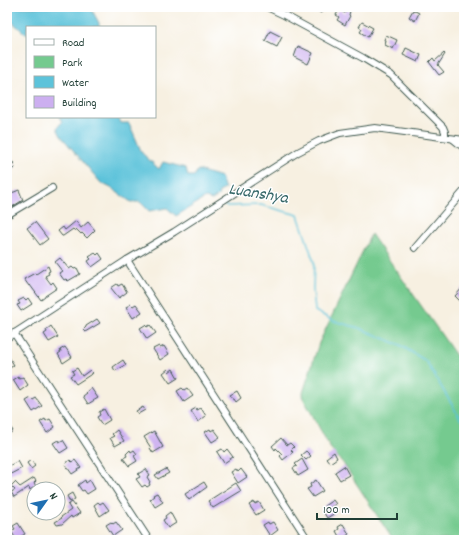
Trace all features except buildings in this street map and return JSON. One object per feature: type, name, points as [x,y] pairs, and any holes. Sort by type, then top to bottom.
[{"type":"street","points":[[266,7],[284,15],[356,54],[391,75],[443,127],[445,137]]},
{"type":"street","points":[[7,338],[298,152],[319,141],[340,133],[376,128],[464,140]]},
{"type":"street","points":[[453,138],[464,148]]},
{"type":"street","points":[[7,215],[52,188]]},
{"type":"street","points":[[415,248],[464,191]]},
{"type":"street","points":[[127,260],[308,540]]},
{"type":"street","points":[[14,333],[149,540]]},
{"type":"green space","points":[[371,234],[464,367],[464,540],[393,540],[343,463],[332,451],[302,396],[319,343]]},
{"type":"water","points":[[7,7],[91,7],[99,26],[26,26],[26,34],[7,19]]},
{"type":"water","points":[[60,118],[118,118],[121,123],[129,123],[142,153],[159,169],[163,162],[186,168],[188,176],[194,176],[198,170],[221,177],[225,189],[219,192],[218,196],[212,200],[205,198],[176,216],[167,208],[149,211],[140,202],[131,202],[101,183],[61,136],[57,128],[62,122]]},
{"type":"waterway","name":"Luanshya","points":[[223,204],[226,206],[261,205],[298,215],[314,262],[313,289],[315,311],[334,321],[359,328],[400,345],[426,361],[461,420],[464,419]]}]
